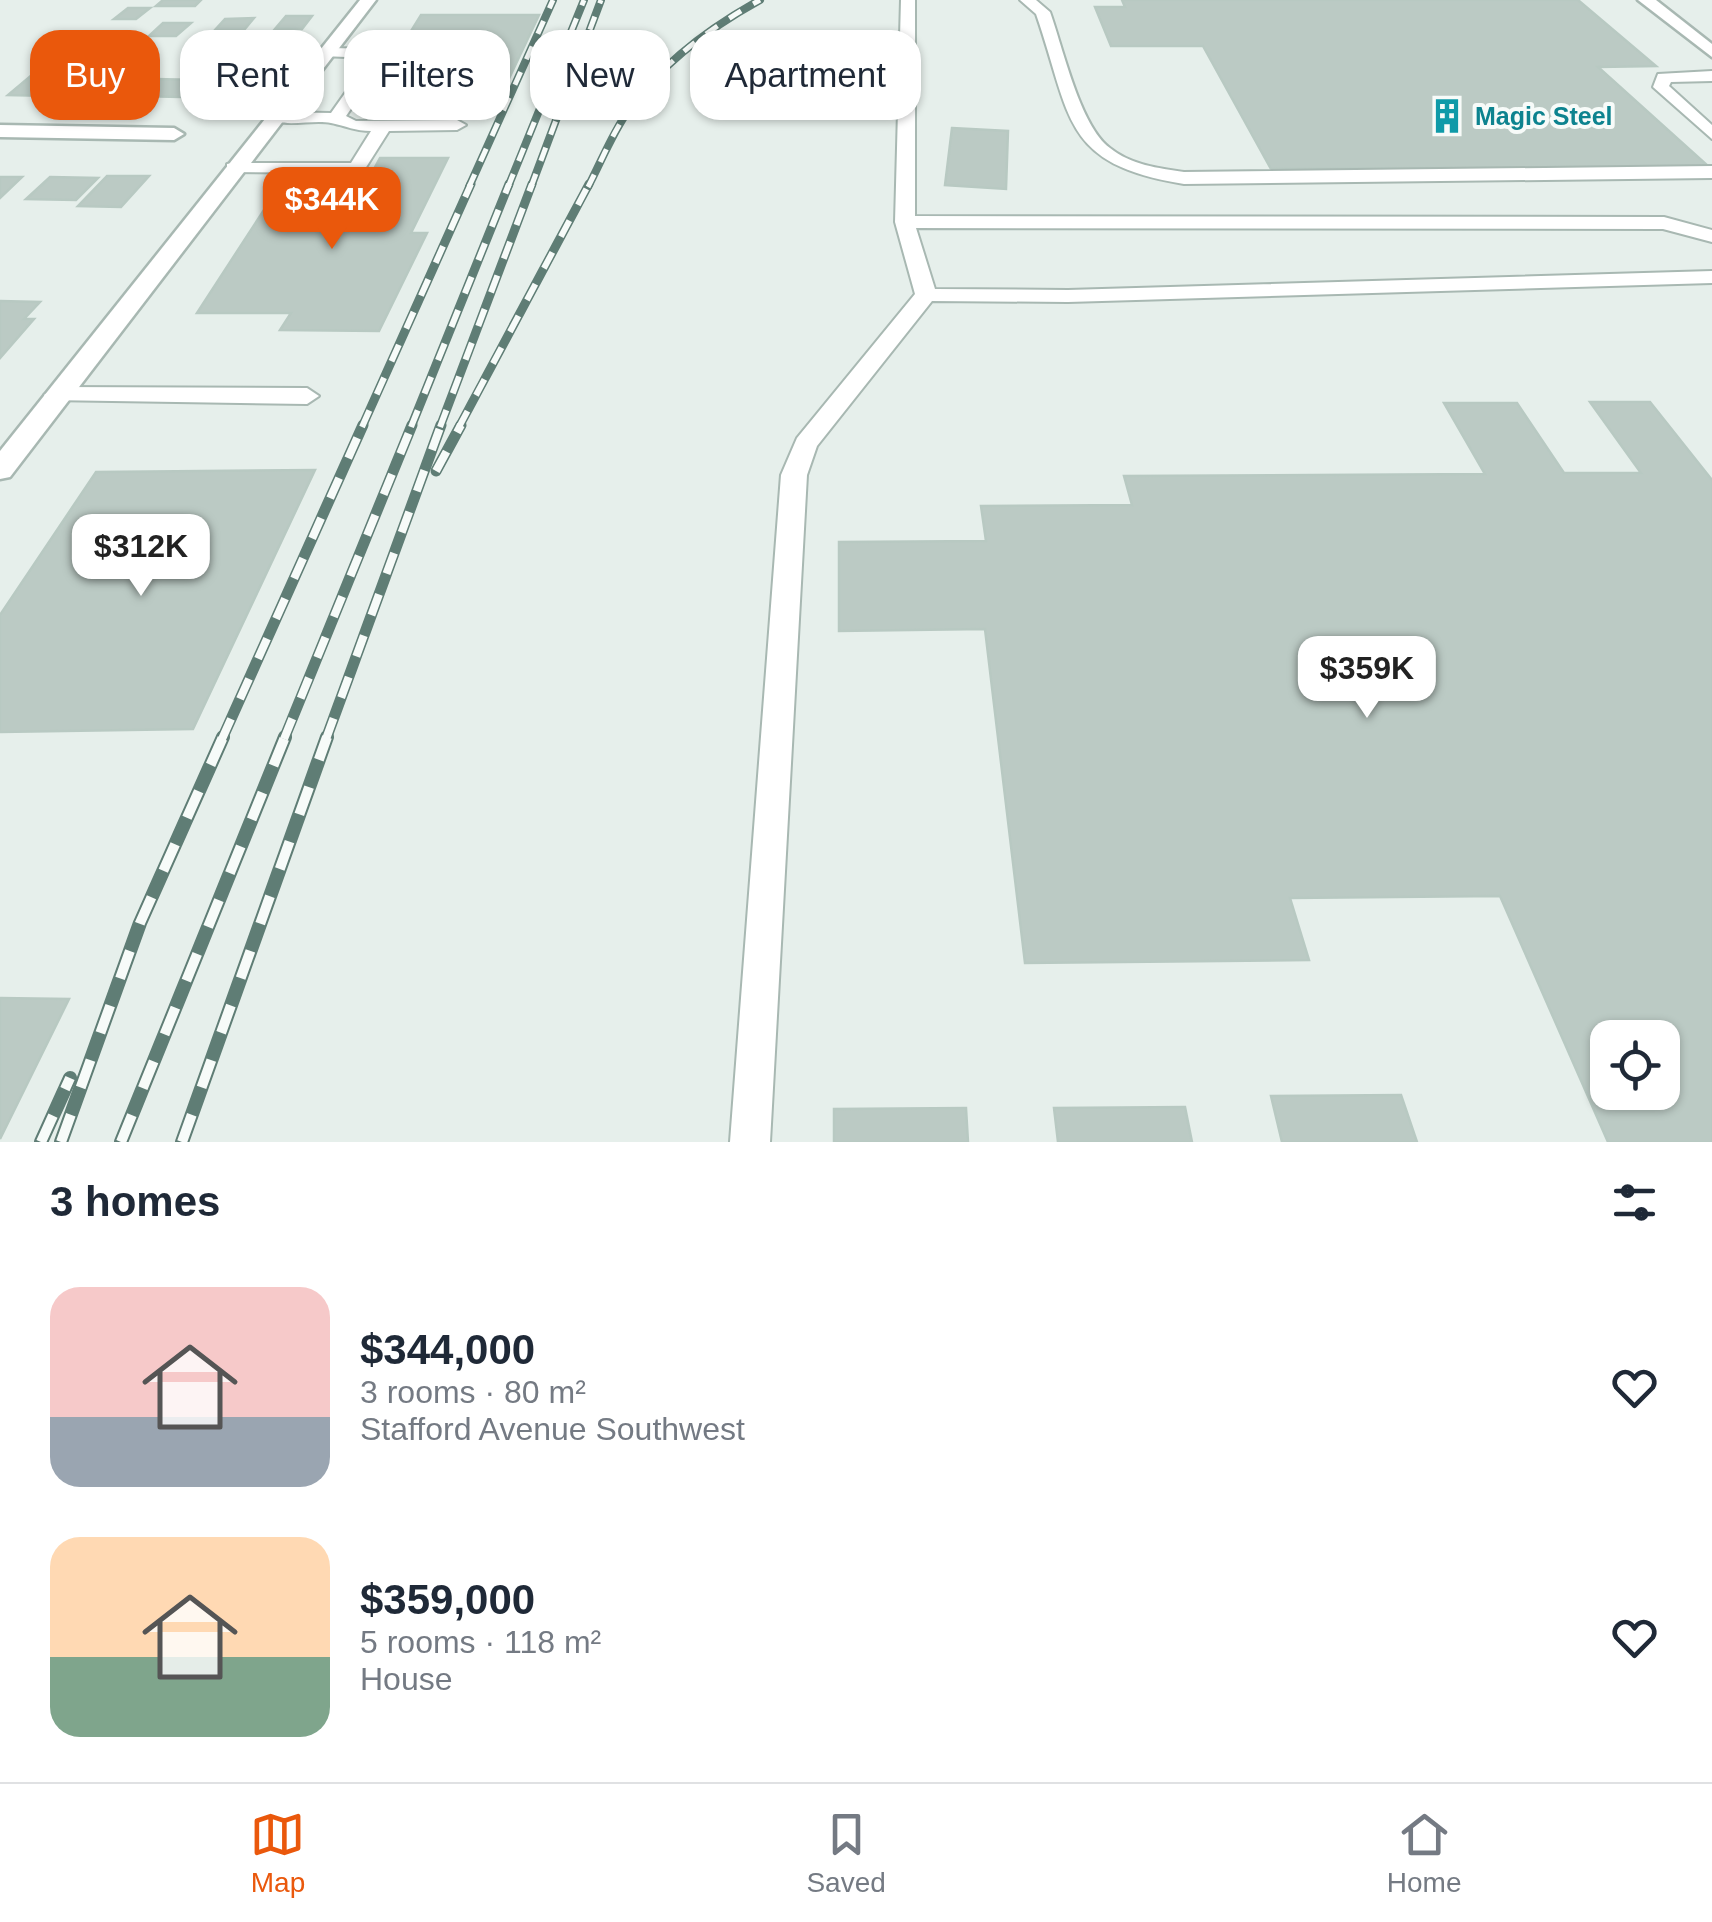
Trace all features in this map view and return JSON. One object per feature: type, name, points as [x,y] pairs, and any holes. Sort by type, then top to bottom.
[{"type":"street","points":[[324,58],[368,0]]},
{"type":"street","points":[[1646,0],[1712,52]]},
{"type":"street","points":[[0,470],[273,120]]},
{"type":"street","points":[[0,132],[174,134]]},
{"type":"lane","points":[[908,0],[905,222],[926,295]]},
{"type":"lane","points":[[1027,0],[1043,12],[1091,141],[1117,160],[1143,172],[1184,178],[1712,172]]},
{"type":"lane","points":[[328,53],[381,54],[336,118]]},
{"type":"lane","points":[[1712,76],[1664,77],[1660,87],[1712,134]]},
{"type":"lane","points":[[324,118],[336,118],[354,126],[457,126]]},
{"type":"lane","points":[[233,168],[357,168],[383,126]]},
{"type":"lane","points":[[905,222],[1664,222],[1712,236]]},
{"type":"lane","points":[[926,295],[1068,296],[1712,277]]},
{"type":"lane","points":[[750,1142],[794,475],[806,444],[926,295]]},
{"type":"lane","points":[[56,395],[307,396]]},
{"type":"building","points":[[163,0],[201,0],[195,6],[156,6]]},
{"type":"building","name":"Magic Steel","points":[[1122,0],[1578,0],[1656,66],[1598,67],[1708,166],[1271,169],[1203,46],[1111,46],[1095,7],[1125,7]]},
{"type":"building","points":[[128,8],[150,8],[136,19],[114,19]]},
{"type":"building","points":[[421,15],[539,15],[510,76],[510,30],[412,30]]},
{"type":"building","points":[[286,16],[312,16],[302,29],[275,29]]},
{"type":"building","points":[[254,18],[244,30],[215,30],[225,19]]},
{"type":"building","points":[[163,23],[191,23],[176,36],[160,36],[160,30],[155,30]]},
{"type":"building","points":[[30,77],[30,95],[8,95]]},
{"type":"building","points":[[160,79],[180,80],[180,97],[160,97]]},
{"type":"building","points":[[952,128],[1008,131],[1006,189],[945,185]]},
{"type":"building","points":[[380,158],[448,158],[411,233],[427,233],[379,331],[280,330],[291,313],[197,313],[275,193],[361,193]]},
{"type":"building","points":[[107,176],[149,176],[121,207],[78,206]]},
{"type":"building","points":[[0,177],[22,177],[0,198]]},
{"type":"building","points":[[50,177],[98,178],[76,200],[26,199]]},
{"type":"building","points":[[0,301],[40,302],[24,319],[34,319],[0,358]]},
{"type":"building","points":[[1590,402],[1650,402],[1712,480],[1712,1142],[1608,1142],[1594,1110],[1680,1110],[1680,1020],[1590,1020],[1590,1101],[1500,896],[1290,898],[1309,960],[1025,963],[985,629],[839,631],[839,542],[986,541],[981,506],[1132,505],[1124,476],[1485,474],[1444,403],[1517,403],[1564,473],[1641,473]]},
{"type":"building","points":[[315,470],[193,729],[0,732],[0,615],[96,472]]},
{"type":"building","points":[[0,998],[69,999],[0,1139]]},
{"type":"building","points":[[1401,1095],[1417,1142],[1282,1142],[1271,1096]]},
{"type":"building","points":[[1185,1107],[1192,1142],[1058,1142],[1054,1108]]},
{"type":"building","points":[[966,1108],[968,1142],[834,1142],[834,1109]]},
{"type":"railway","points":[[469,187],[553,0]]},
{"type":"railway","points":[[508,187],[584,0]]},
{"type":"railway","points":[[531,187],[601,0]]},
{"type":"railway","points":[[588,187],[622,120],[641,94],[671,62],[705,35],[760,0]]},
{"type":"railway","points":[[362,427],[471,184]]},
{"type":"railway","points":[[411,427],[509,184]]},
{"type":"railway","points":[[440,427],[532,184]]},
{"type":"railway","points":[[459,427],[589,184]]},
{"type":"railway","points":[[222,739],[363,425]]},
{"type":"railway","points":[[284,739],[412,425]]},
{"type":"railway","points":[[326,739],[441,425]]},
{"type":"railway","points":[[436,471],[461,425]]},
{"type":"railway","points":[[61,1142],[140,923],[223,737]]},
{"type":"railway","points":[[121,1142],[285,737]]},
{"type":"railway","points":[[182,1142],[327,737]]},
{"type":"railway","points":[[41,1142],[70,1078]]},
{"type":"place","name":"Magic Steel","points":[[1447,116]]}]
